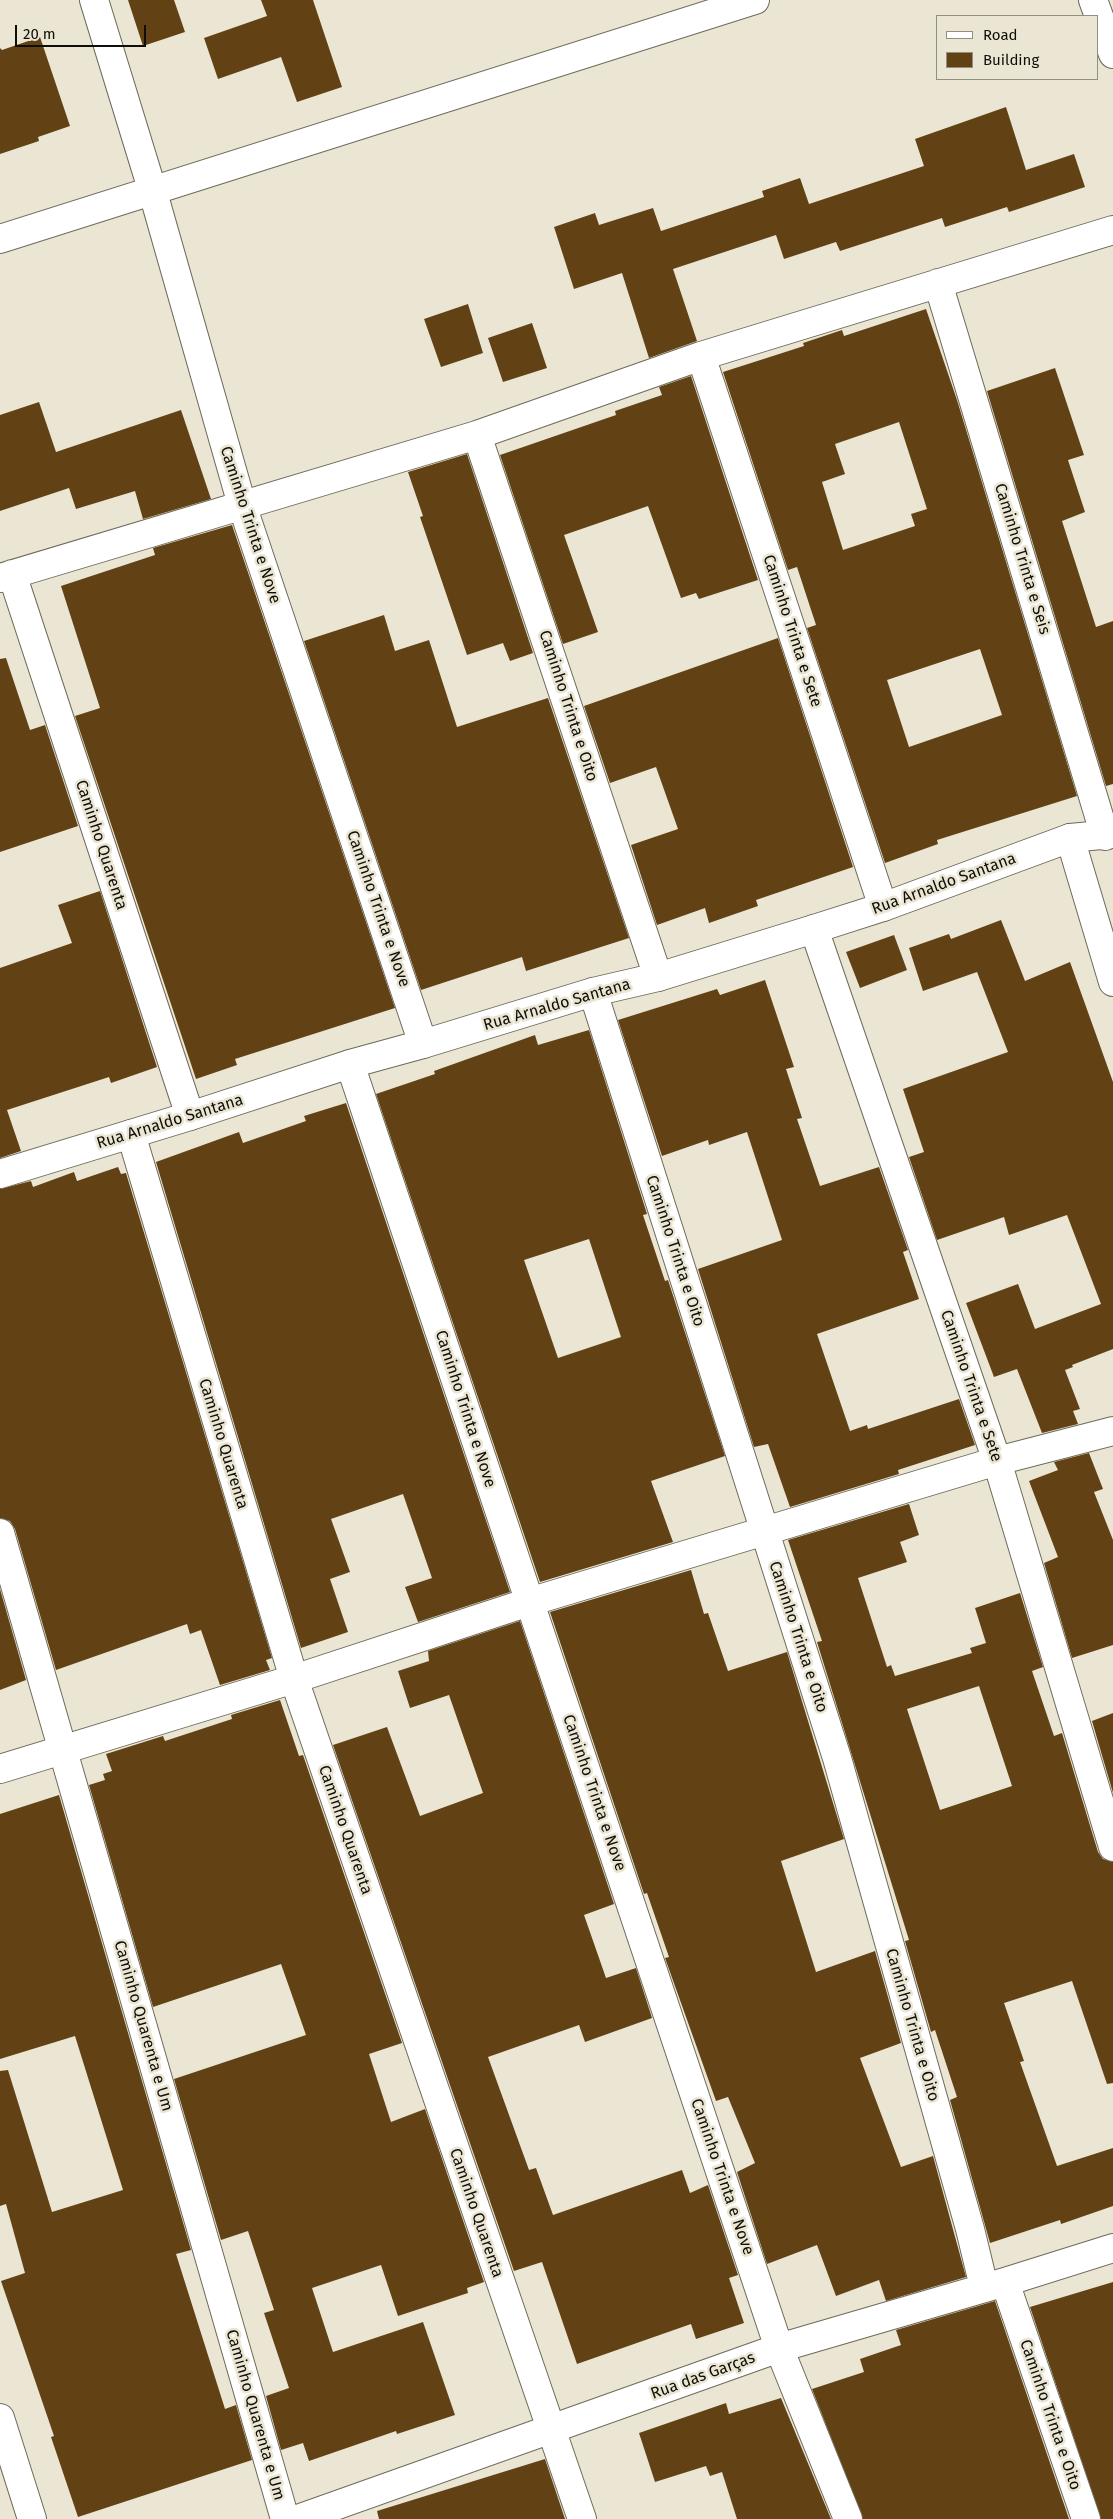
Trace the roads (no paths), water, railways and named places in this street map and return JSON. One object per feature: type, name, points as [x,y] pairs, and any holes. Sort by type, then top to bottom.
[{"type":"street","name":"Caminho Trinta e Nove","points":[[94,0],[152,189],[242,505],[423,1044]]},
{"type":"street","points":[[0,239],[152,189],[755,0]]},
{"type":"street","points":[[1093,0],[1113,54]]},
{"type":"street","points":[[6,576],[478,436],[701,356],[1113,230]]},
{"type":"street","name":"Caminho Trinta e Seis","points":[[938,282],[1109,835]]},
{"type":"street","name":"Caminho Trinta e Sete","points":[[701,356],[883,907]]},
{"type":"street","name":"Caminho Trinta e Oito","points":[[478,436],[658,977]]},
{"type":"street","name":"Caminho Quarenta","points":[[6,576],[190,1116]]},
{"type":"street","name":"Rua Arnaldo Santana","points":[[0,1174],[190,1116],[350,1064],[423,1044],[593,992],[658,977],[814,929],[883,907],[1070,838],[1109,835]]},
{"type":"street","points":[[1070,838],[1113,982]]},
{"type":"street","name":"Caminho Trinta e Sete","points":[[814,929],[997,1461],[1113,1847]]},
{"type":"street","name":"Caminho Trinta e Oito","points":[[593,992],[837,1758],[970,2229],[995,2285],[1086,2519]]},
{"type":"street","name":"Caminho Trinta e Nove","points":[[350,1064],[779,2348],[848,2519]]},
{"type":"street","name":"Caminho Quarenta","points":[[131,1134],[294,1679],[582,2519]]},
{"type":"street","points":[[0,1769],[294,1679],[529,1602],[997,1461],[1113,1431]]},
{"type":"street","name":"Caminho Quarenta e Um","points":[[0,1533],[285,2519]]},
{"type":"street","name":"Rua das Garças","points":[[314,2517],[779,2348],[995,2285],[1113,2248]]},
{"type":"street","points":[[0,2418],[4,2449],[32,2519]]}]
